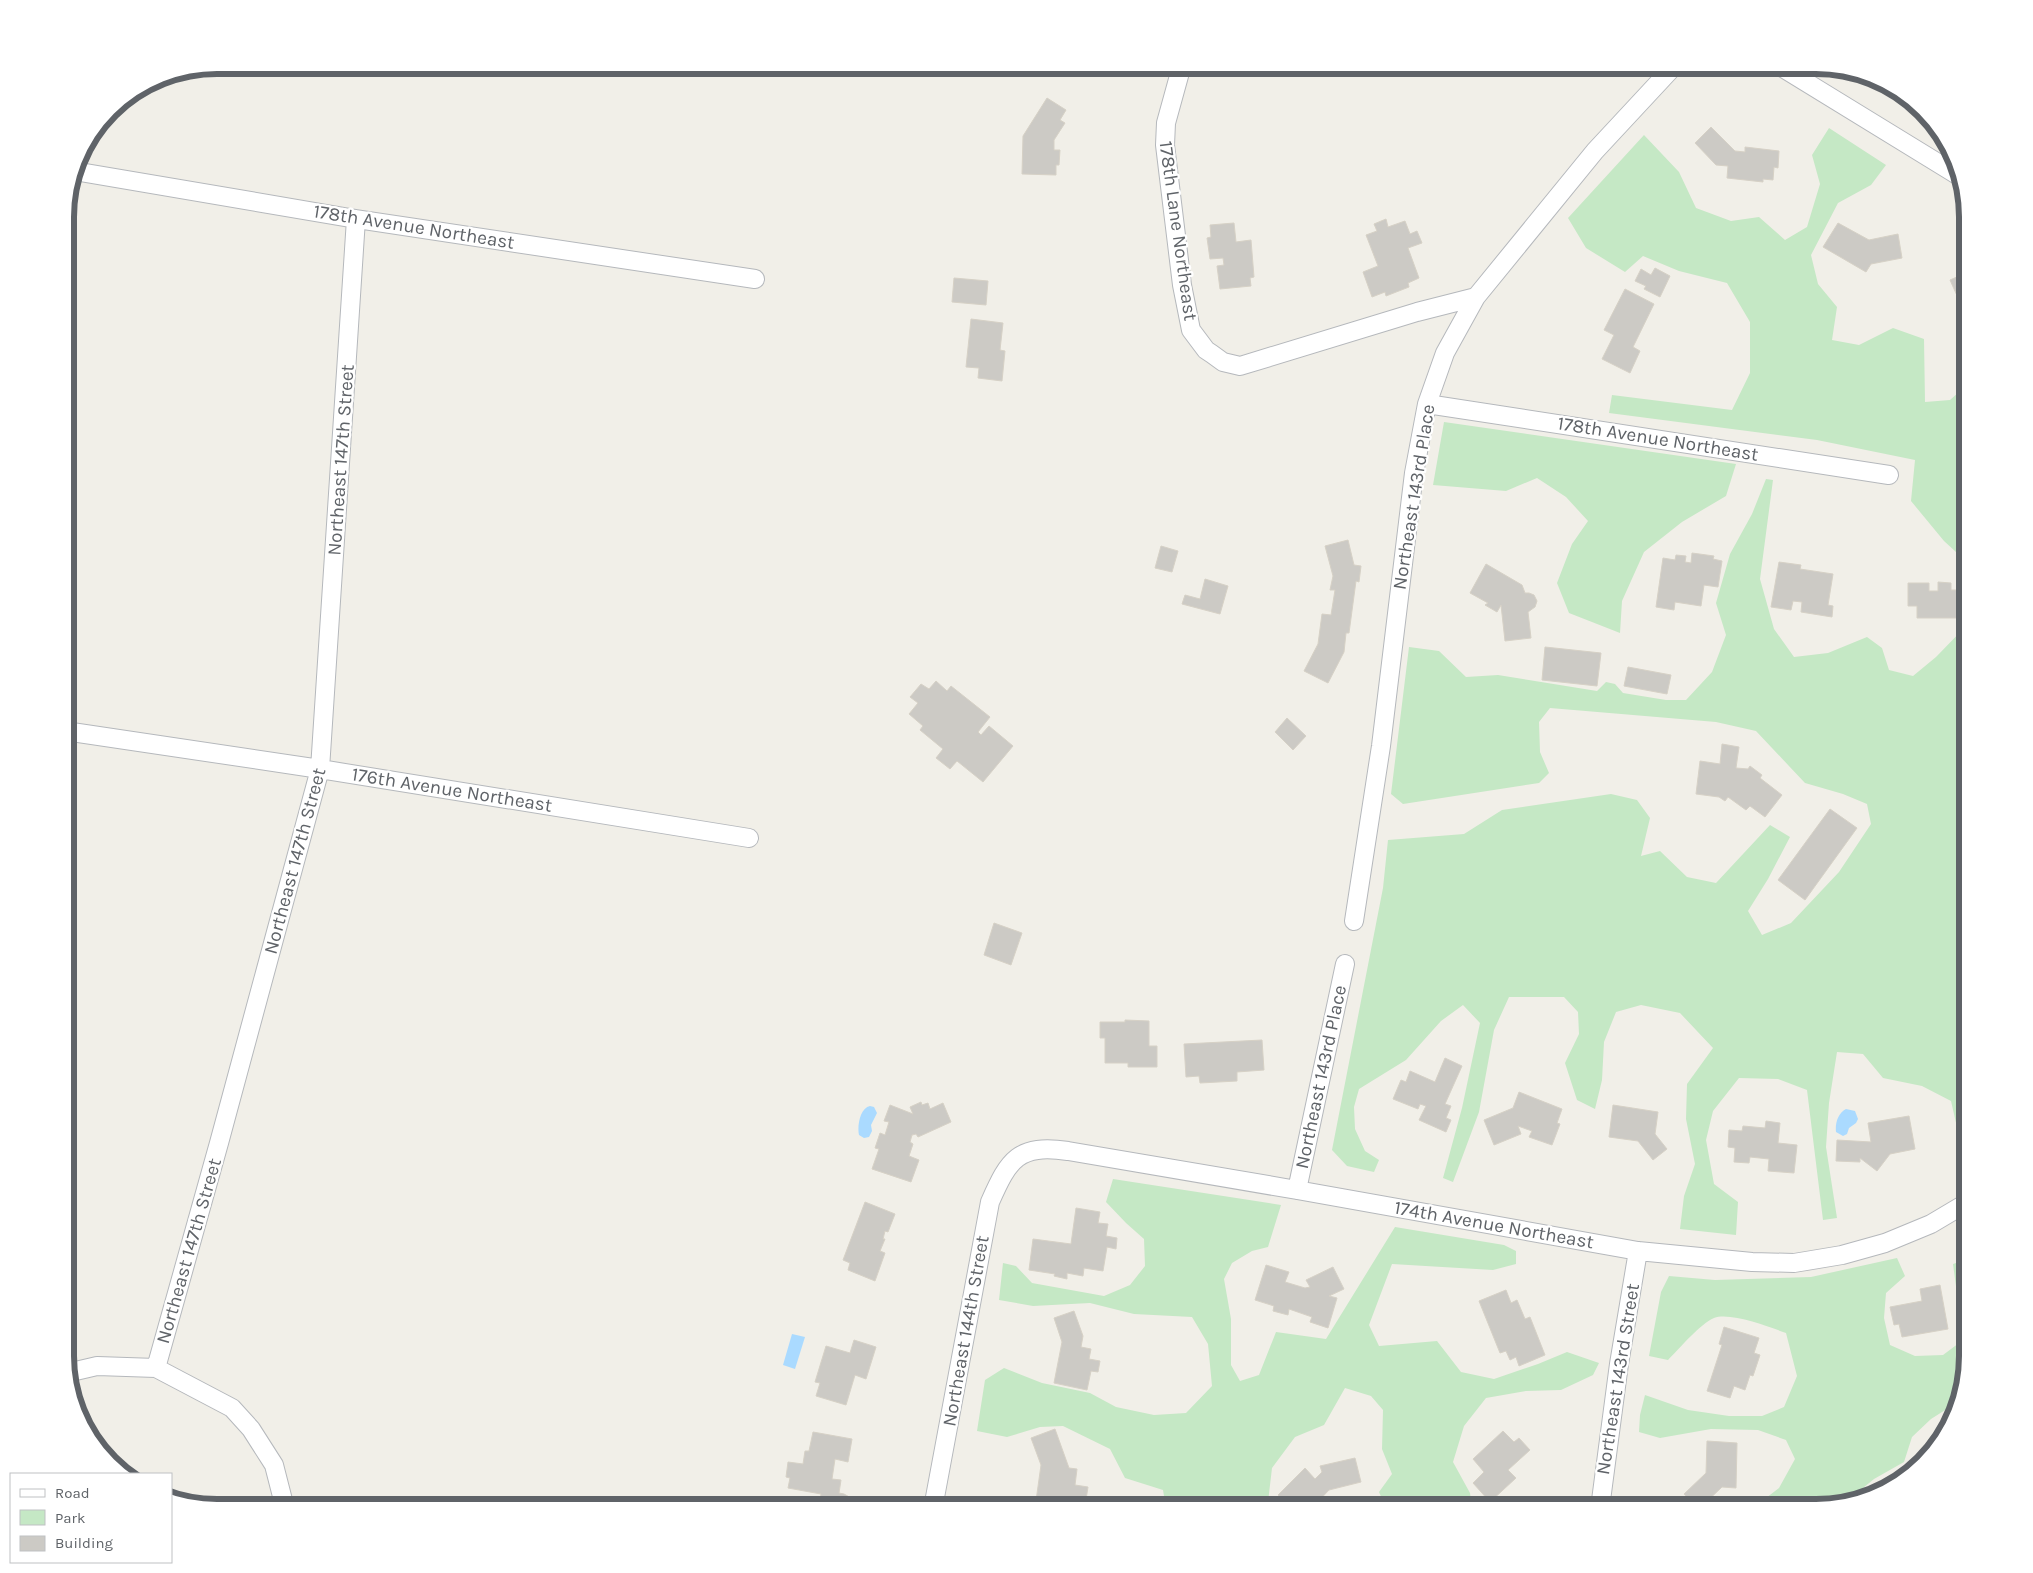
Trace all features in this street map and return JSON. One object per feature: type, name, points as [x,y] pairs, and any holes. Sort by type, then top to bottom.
[{"type":"street","name":"178th Lane Northeast","points":[[1180,74],[1166,123],[1165,146],[1182,285],[1191,330],[1206,350],[1223,362],[1240,366],[1417,312],[1476,297]]},
{"type":"street","name":"Northeast 143rd Place","points":[[1354,921],[1381,746],[1414,473],[1427,404],[1445,353],[1476,297],[1595,151],[1667,74]]},
{"type":"street","points":[[1793,74],[1953,173]]},
{"type":"street","name":"178th Avenue Northeast","points":[[81,172],[356,219],[756,279]]},
{"type":"street","name":"Northeast 147th Street","points":[[156,1368],[320,769],[356,219]]},
{"type":"street","name":"178th Avenue Northeast","points":[[1427,404],[1889,475]]},
{"type":"street","name":"176th Avenue Northeast","points":[[74,732],[320,769],[749,838]]},
{"type":"street","name":"Northeast 143rd Place","points":[[1297,1190],[1345,964]]},
{"type":"street","name":"174th Avenue Northeast","points":[[1013,1159],[1031,1151],[1048,1149],[1297,1190],[1638,1251],[1752,1262],[1794,1262],[1842,1255],[1885,1244],[1931,1224],[1959,1207]]},
{"type":"street","name":"Northeast 144th Street","points":[[935,1499],[990,1202],[999,1181],[1013,1159]]},
{"type":"street","name":"Northeast 143rd Street","points":[[1601,1499],[1619,1364],[1638,1251]]},
{"type":"street","points":[[75,1371],[97,1366],[156,1368],[232,1408],[250,1429],[274,1465],[283,1499]]},
{"type":"green space","points":[[1829,128],[1886,165],[1871,185],[1838,203],[1811,255],[1818,284],[1837,307],[1832,340],[1859,345],[1893,328],[1924,339],[1925,402],[1950,400],[1959,392],[1959,555],[1944,541],[1911,501],[1915,460],[1817,440],[1609,413],[1612,395],[1732,410],[1750,373],[1750,322],[1727,283],[1679,271],[1643,256],[1625,272],[1586,248],[1568,218],[1644,135],[1679,172],[1696,208],[1731,221],[1759,217],[1785,240],[1807,227],[1820,184],[1812,155]]},
{"type":"green space","points":[[1444,422],[1736,464],[1726,496],[1682,522],[1644,552],[1622,601],[1620,633],[1569,613],[1557,583],[1572,544],[1588,521],[1566,497],[1537,478],[1506,491],[1433,485]]},
{"type":"green space","points":[[1766,479],[1773,480],[1760,579],[1774,629],[1794,657],[1828,653],[1867,637],[1882,648],[1889,670],[1913,676],[1936,657],[1959,633],[1959,1136],[1951,1101],[1922,1086],[1883,1078],[1863,1054],[1837,1052],[1829,1103],[1826,1147],[1837,1218],[1823,1220],[1807,1090],[1778,1079],[1739,1078],[1713,1111],[1706,1140],[1714,1184],[1738,1202],[1736,1235],[1680,1229],[1684,1196],[1695,1164],[1686,1119],[1687,1084],[1713,1048],[1680,1013],[1641,1005],[1616,1012],[1604,1042],[1602,1080],[1595,1109],[1577,1100],[1565,1063],[1579,1034],[1578,1012],[1564,997],[1509,997],[1494,1030],[1479,1112],[1453,1182],[1443,1178],[1462,1108],[1480,1023],[1463,1005],[1441,1021],[1406,1060],[1359,1089],[1354,1107],[1355,1129],[1365,1151],[1379,1160],[1374,1172],[1347,1166],[1332,1150],[1383,888],[1388,840],[1464,834],[1502,810],[1611,794],[1637,800],[1650,818],[1641,856],[1660,851],[1687,877],[1716,883],[1770,825],[1790,837],[1768,879],[1748,911],[1762,935],[1791,923],[1839,872],[1871,824],[1867,804],[1843,794],[1805,783],[1756,731],[1716,722],[1550,708],[1539,722],[1540,752],[1549,773],[1539,783],[1403,804],[1391,794],[1409,647],[1439,651],[1466,677],[1498,675],[1597,691],[1606,682],[1615,684],[1623,693],[1666,700],[1686,700],[1712,672],[1726,635],[1716,603],[1730,554],[1752,514]]},
{"type":"green space","points":[[1113,1179],[1281,1205],[1268,1247],[1252,1251],[1232,1263],[1224,1279],[1231,1319],[1231,1365],[1240,1381],[1259,1375],[1276,1332],[1326,1339],[1395,1227],[1504,1245],[1516,1251],[1516,1264],[1493,1270],[1392,1264],[1369,1325],[1379,1346],[1437,1341],[1461,1372],[1494,1379],[1567,1352],[1599,1363],[1593,1375],[1561,1390],[1526,1391],[1486,1398],[1464,1426],[1453,1462],[1470,1493],[1471,1499],[1382,1499],[1379,1492],[1392,1474],[1382,1449],[1383,1410],[1371,1396],[1345,1388],[1324,1425],[1295,1437],[1272,1468],[1268,1499],[1164,1499],[1163,1490],[1125,1478],[1110,1449],[1063,1426],[1040,1427],[1007,1437],[977,1431],[985,1380],[1004,1368],[1042,1383],[1090,1393],[1116,1407],[1154,1415],[1186,1413],[1212,1386],[1208,1344],[1192,1317],[1134,1314],[1090,1303],[1033,1306],[999,1300],[1003,1263],[1016,1266],[1032,1283],[1104,1296],[1130,1285],[1145,1266],[1144,1239],[1106,1202]]},
{"type":"green space","points":[[1897,1258],[1905,1276],[1886,1293],[1884,1318],[1890,1345],[1915,1356],[1943,1355],[1959,1343],[1957,1385],[1950,1407],[1931,1419],[1912,1437],[1904,1462],[1874,1479],[1855,1494],[1845,1497],[1826,1499],[1765,1499],[1779,1488],[1795,1459],[1786,1440],[1758,1430],[1711,1429],[1660,1438],[1639,1432],[1640,1415],[1645,1395],[1688,1410],[1729,1416],[1762,1416],[1784,1407],[1797,1376],[1786,1333],[1750,1321],[1730,1317],[1714,1318],[1708,1321],[1668,1360],[1649,1356],[1661,1292],[1669,1276],[1715,1280],[1811,1277]]},
{"type":"green space","points":[[1959,1262],[1959,1309],[1953,1264]]},
{"type":"water","points":[[870,1106],[874,1107],[877,1113],[871,1125],[872,1131],[869,1137],[864,1138],[859,1135],[858,1127],[864,1110]]},
{"type":"water","points":[[1846,1109],[1855,1111],[1858,1119],[1849,1128],[1847,1134],[1843,1136],[1836,1132],[1836,1125],[1839,1116]]},
{"type":"water","points":[[792,1334],[805,1337],[795,1369],[783,1365]]},
{"type":"building","points":[[1047,98],[1066,110],[1060,120],[1065,123],[1054,140],[1054,150],[1060,150],[1059,165],[1056,165],[1056,175],[1022,174],[1023,136]]},
{"type":"building","points":[[1711,127],[1735,151],[1745,152],[1745,147],[1779,151],[1778,168],[1774,167],[1773,180],[1763,179],[1763,182],[1727,178],[1728,166],[1716,165],[1695,143]]},
{"type":"building","points":[[1386,219],[1388,227],[1405,221],[1410,234],[1417,231],[1422,243],[1408,248],[1419,278],[1408,283],[1409,287],[1386,296],[1385,292],[1372,297],[1363,272],[1378,266],[1366,235],[1377,231],[1374,224]]},
{"type":"building","points":[[1234,223],[1236,242],[1251,240],[1254,277],[1250,278],[1251,286],[1220,289],[1217,266],[1224,265],[1223,258],[1210,259],[1207,238],[1211,237],[1210,225]]},
{"type":"building","points":[[1838,223],[1869,240],[1898,234],[1902,258],[1871,264],[1866,272],[1823,247]]},
{"type":"building","points":[[1655,268],[1670,276],[1660,297],[1644,289],[1646,286],[1635,281],[1641,269],[1651,275]]},
{"type":"building","points":[[1959,276],[1959,300],[1950,280]]},
{"type":"building","points":[[954,278],[988,281],[986,305],[952,302]]},
{"type":"building","points":[[1625,289],[1654,304],[1633,347],[1640,351],[1630,373],[1602,359],[1614,335],[1604,330]]},
{"type":"building","points":[[971,319],[1003,323],[1000,350],[1005,351],[1002,381],[978,378],[979,368],[966,367]]},
{"type":"building","points":[[1348,540],[1354,565],[1361,566],[1359,582],[1356,581],[1349,633],[1346,633],[1344,652],[1328,683],[1304,671],[1318,644],[1322,614],[1331,615],[1335,590],[1330,590],[1333,576],[1325,546]]},
{"type":"building","points":[[1161,546],[1178,551],[1172,572],[1155,568]]},
{"type":"building","points":[[1692,553],[1714,556],[1713,559],[1722,561],[1718,587],[1704,585],[1701,606],[1675,602],[1674,610],[1656,607],[1663,558],[1675,560],[1676,555],[1686,556],[1685,562],[1691,563]]},
{"type":"building","points":[[1779,562],[1801,565],[1800,569],[1833,574],[1828,605],[1833,606],[1832,617],[1801,612],[1802,602],[1793,601],[1791,610],[1771,607]]},
{"type":"building","points":[[1486,564],[1522,585],[1525,593],[1534,595],[1537,601],[1535,607],[1528,612],[1531,638],[1505,641],[1501,605],[1497,612],[1485,605],[1488,603],[1470,593]]},
{"type":"building","points":[[1205,579],[1228,586],[1220,614],[1182,604],[1185,595],[1200,599]]},
{"type":"building","points":[[1938,582],[1951,583],[1951,590],[1959,590],[1959,618],[1917,618],[1917,606],[1908,606],[1908,583],[1929,583],[1929,591],[1938,591]]},
{"type":"building","points":[[1545,647],[1601,653],[1597,686],[1542,680]]},
{"type":"building","points":[[1628,667],[1671,675],[1667,694],[1624,686]]},
{"type":"building","points":[[936,681],[947,691],[951,686],[990,717],[978,732],[981,735],[989,726],[1013,746],[983,782],[957,761],[950,769],[936,758],[943,749],[920,730],[923,726],[909,714],[918,703],[910,697],[921,684],[929,689]]},
{"type":"building","points":[[1287,718],[1306,736],[1293,750],[1275,732]]},
{"type":"building","points":[[1722,744],[1739,747],[1736,768],[1748,769],[1750,766],[1762,775],[1760,778],[1782,795],[1765,817],[1750,806],[1746,810],[1728,797],[1725,801],[1719,797],[1696,794],[1700,761],[1720,764]]},
{"type":"building","points":[[1830,809],[1857,828],[1805,900],[1778,880]]},
{"type":"building","points":[[994,923],[1022,933],[1011,965],[984,955]]},
{"type":"building","points":[[1125,1020],[1149,1021],[1149,1046],[1157,1046],[1157,1067],[1128,1067],[1128,1063],[1105,1063],[1105,1038],[1100,1038],[1100,1022],[1125,1022]]},
{"type":"building","points":[[1262,1040],[1264,1070],[1237,1072],[1237,1081],[1200,1083],[1199,1076],[1186,1077],[1184,1044]]},
{"type":"building","points":[[1445,1058],[1462,1066],[1445,1104],[1451,1106],[1446,1118],[1451,1120],[1446,1132],[1419,1120],[1426,1106],[1420,1104],[1418,1109],[1393,1099],[1401,1080],[1406,1082],[1410,1071],[1435,1082]]},
{"type":"building","points":[[1519,1092],[1562,1109],[1557,1123],[1560,1124],[1552,1145],[1529,1137],[1532,1131],[1518,1126],[1521,1134],[1494,1145],[1484,1120],[1513,1108]]},
{"type":"building","points":[[921,1102],[922,1105],[928,1103],[930,1109],[943,1103],[951,1122],[918,1137],[916,1134],[912,1135],[910,1142],[913,1144],[909,1156],[919,1160],[911,1182],[872,1169],[879,1149],[875,1148],[880,1133],[885,1135],[889,1122],[884,1121],[890,1105],[913,1114],[910,1107]]},
{"type":"building","points":[[1613,1105],[1658,1112],[1655,1134],[1667,1149],[1653,1160],[1638,1141],[1609,1137]]},
{"type":"building","points":[[1909,1116],[1915,1149],[1890,1154],[1877,1171],[1860,1158],[1860,1162],[1836,1161],[1837,1140],[1871,1142],[1868,1123]]},
{"type":"building","points":[[1766,1121],[1780,1123],[1778,1143],[1797,1145],[1794,1173],[1768,1171],[1769,1159],[1750,1157],[1749,1163],[1734,1162],[1735,1148],[1728,1147],[1729,1130],[1742,1131],[1743,1126],[1765,1128]]},
{"type":"building","points":[[865,1202],[895,1214],[888,1232],[885,1231],[883,1239],[885,1239],[880,1251],[885,1253],[875,1281],[848,1270],[850,1263],[843,1260]]},
{"type":"building","points":[[1076,1208],[1100,1212],[1098,1223],[1108,1224],[1106,1236],[1117,1238],[1116,1249],[1107,1247],[1103,1271],[1084,1268],[1083,1276],[1067,1273],[1067,1279],[1054,1276],[1055,1274],[1029,1270],[1033,1239],[1071,1244]]},
{"type":"building","points":[[1266,1265],[1289,1272],[1285,1282],[1305,1288],[1310,1287],[1306,1280],[1333,1267],[1344,1289],[1329,1296],[1337,1298],[1328,1328],[1310,1322],[1312,1317],[1289,1309],[1288,1315],[1273,1311],[1274,1306],[1255,1300]]},
{"type":"building","points":[[1940,1285],[1948,1329],[1902,1337],[1899,1324],[1894,1325],[1890,1307],[1922,1301],[1920,1289]]},
{"type":"building","points":[[1506,1290],[1511,1303],[1517,1300],[1525,1319],[1530,1317],[1545,1355],[1519,1366],[1516,1357],[1510,1360],[1506,1351],[1500,1353],[1479,1301]]},
{"type":"building","points":[[1074,1311],[1083,1336],[1081,1347],[1091,1349],[1089,1359],[1100,1361],[1098,1372],[1091,1371],[1087,1390],[1054,1383],[1062,1342],[1054,1318]]},
{"type":"building","points":[[1724,1327],[1759,1338],[1754,1353],[1760,1355],[1753,1376],[1750,1375],[1745,1390],[1734,1386],[1730,1398],[1707,1391],[1722,1345],[1719,1344]]},
{"type":"building","points":[[854,1340],[876,1347],[866,1379],[855,1375],[846,1405],[816,1396],[820,1383],[815,1382],[826,1346],[850,1353]]},
{"type":"building","points":[[1055,1429],[1069,1468],[1077,1469],[1075,1485],[1088,1487],[1086,1499],[1036,1499],[1041,1465],[1031,1438]]},
{"type":"building","points":[[1503,1431],[1514,1442],[1519,1438],[1530,1450],[1508,1470],[1516,1478],[1493,1499],[1487,1499],[1473,1483],[1484,1472],[1473,1459]]},
{"type":"building","points":[[813,1432],[852,1439],[848,1462],[835,1459],[832,1479],[841,1480],[839,1493],[853,1499],[820,1499],[821,1494],[788,1488],[790,1478],[786,1477],[788,1462],[803,1464],[805,1451],[809,1451]]},
{"type":"building","points":[[1707,1441],[1737,1443],[1736,1488],[1722,1487],[1709,1499],[1689,1499],[1684,1494],[1706,1473]]},
{"type":"building","points":[[1355,1458],[1361,1482],[1329,1490],[1320,1499],[1282,1499],[1278,1495],[1305,1468],[1315,1479],[1322,1472],[1320,1466]]}]
